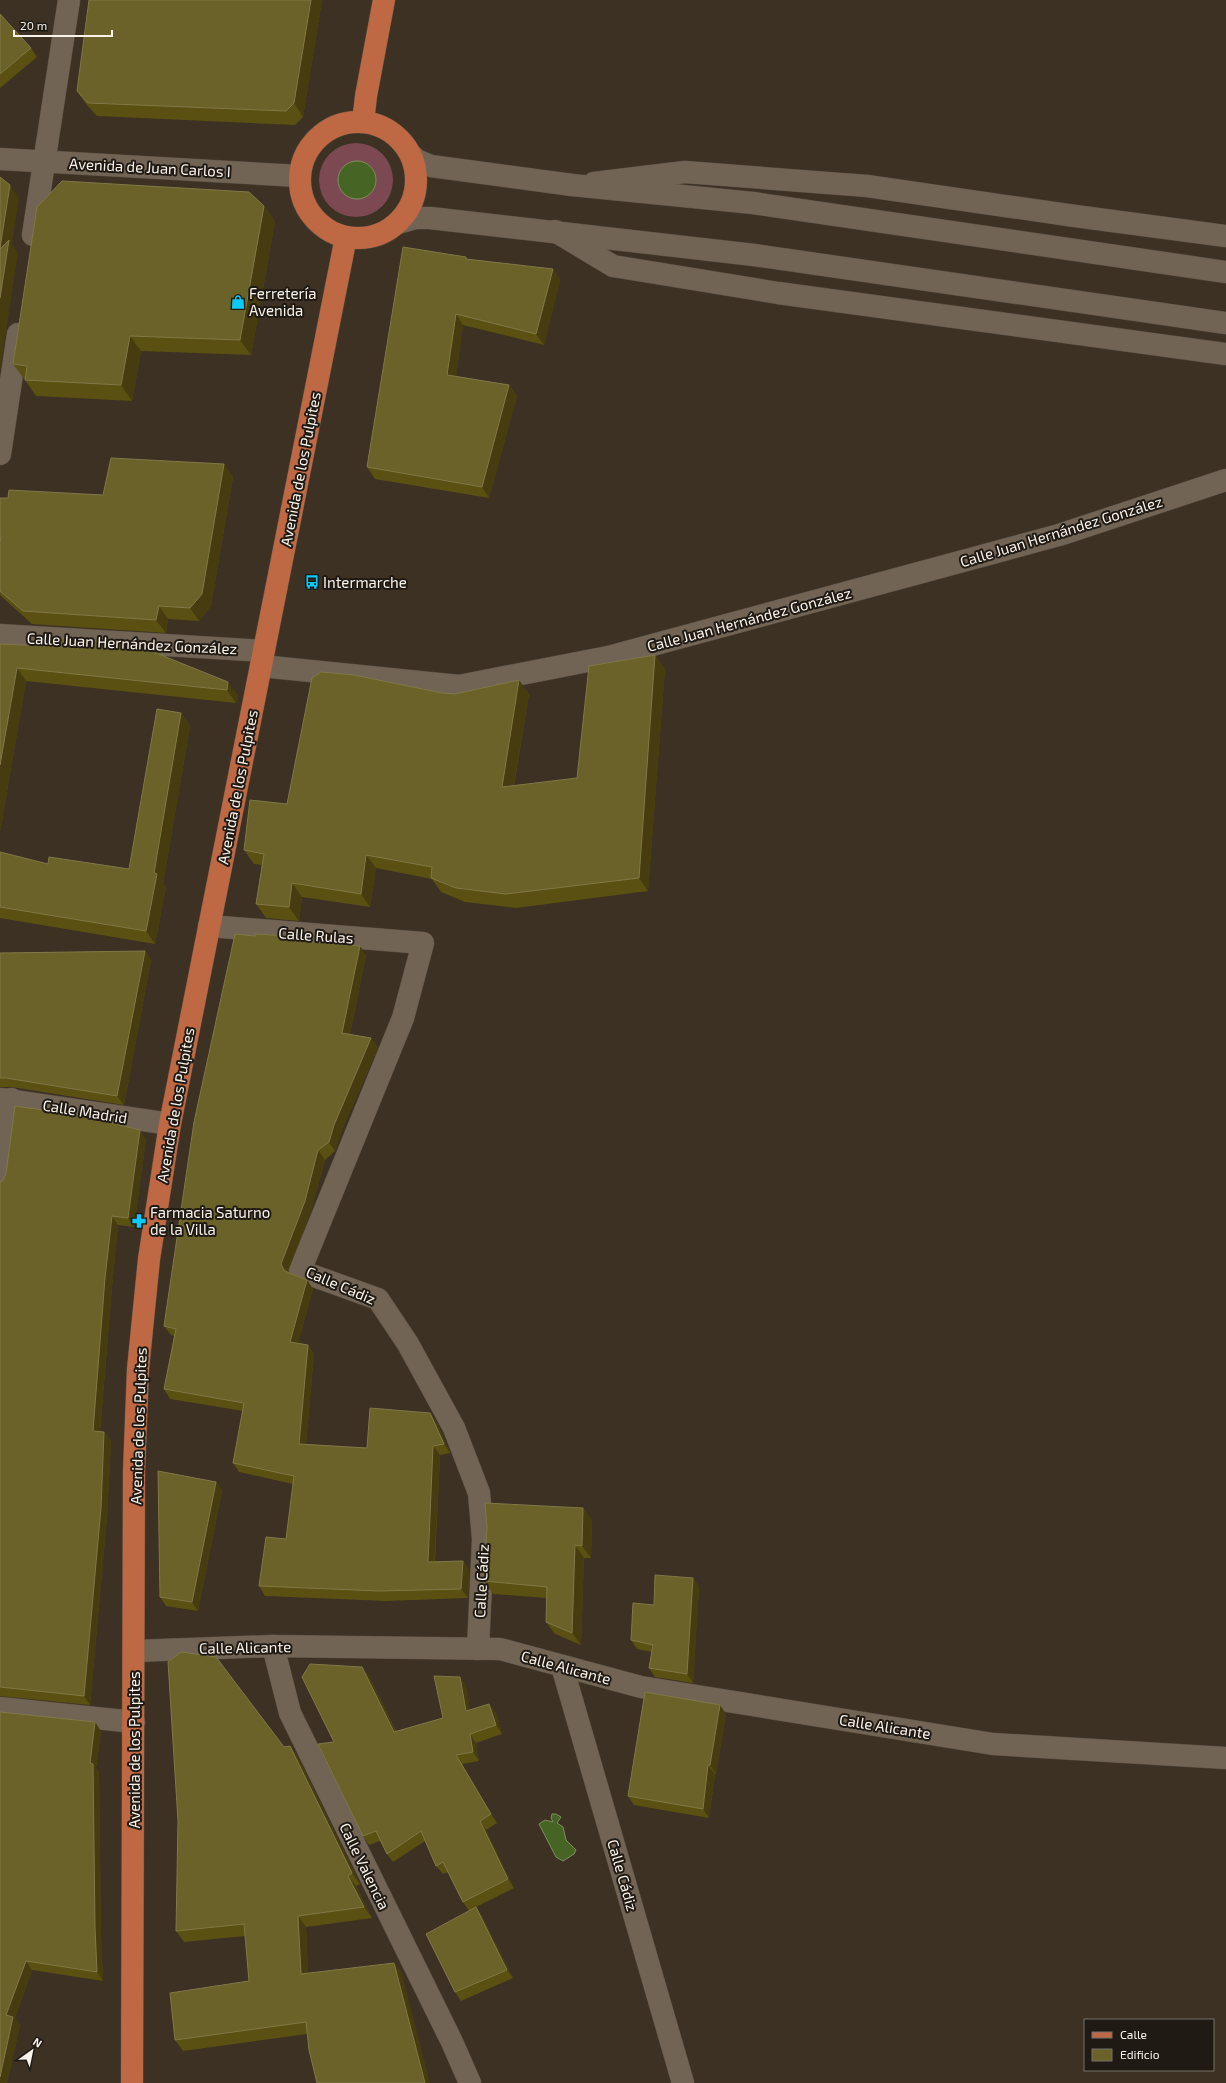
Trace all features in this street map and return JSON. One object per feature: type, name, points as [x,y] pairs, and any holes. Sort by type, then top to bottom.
[{"type":"main road","points":[[363,122],[366,96],[384,0]]},
{"type":"main road","points":[[350,122],[363,122],[387,129],[405,144],[411,155],[415,168],[414,197],[406,214],[398,223],[384,232],[372,237],[346,237],[332,233],[320,225],[309,211],[301,195],[299,176],[302,160],[310,145],[323,133],[335,125],[350,122]]},
{"type":"main road","name":"Avenida de los Pulpites","points":[[132,2083],[135,1651],[134,1471],[138,1369],[149,1259],[170,1124],[346,237]]},
{"type":"street","points":[[30,256],[69,0]]},
{"type":"street","points":[[411,155],[417,160],[431,166],[572,185],[753,203],[1226,272]]},
{"type":"street","name":"Avenida de Juan Carlos I","points":[[0,158],[44,162],[299,176]]},
{"type":"street","points":[[572,185],[685,172],[867,186],[1226,236]]},
{"type":"street","points":[[398,223],[416,218],[430,218],[754,255],[1226,322]]},
{"type":"street","points":[[555,232],[613,266],[778,293],[1226,354]]},
{"type":"street","points":[[0,454],[22,312]]},
{"type":"street","name":"Calle Juan Hernández González","points":[[0,635],[262,658],[459,686],[608,657],[1059,535],[1226,480]]},
{"type":"street","name":"Calle Rulas","points":[[209,926],[423,943]]},
{"type":"street","name":"Calle Cádiz","points":[[423,943],[403,1018],[300,1271],[378,1299],[408,1344],[454,1428],[479,1493],[483,1540],[478,1649]]},
{"type":"street","points":[[0,1181],[5,1099]]},
{"type":"street","name":"Calle Madrid","points":[[5,1099],[170,1124]]},
{"type":"street","name":"Calle Alicante","points":[[135,1651],[273,1646],[500,1649],[641,1687],[993,1744],[1226,1758]]},
{"type":"street","name":"Calle Valencia","points":[[273,1646],[290,1713],[452,2042],[470,2083]]},
{"type":"street","name":"Calle Cádiz","points":[[562,1666],[683,2083]]},
{"type":"street","points":[[0,1708],[134,1722]]},
{"type":"shaded area","points":[[356,143],[377,149],[387,159],[393,180],[387,201],[377,211],[356,217],[335,211],[325,201],[319,180],[325,159],[335,149]]},
{"type":"shaded area","points":[[353,161],[361,161],[368,164],[373,169],[376,180],[373,191],[368,196],[361,199],[353,199],[346,196],[341,191],[338,184],[338,176],[341,169],[346,164]]},
{"type":"shaded area","points":[[552,1814],[556,1814],[561,1817],[557,1823],[563,1827],[566,1840],[576,1850],[574,1854],[563,1861],[556,1857],[539,1824],[545,1820],[553,1822],[551,1818]]},
{"type":"building","points":[[89,0],[311,0],[294,103],[286,111],[88,103],[77,91]]},
{"type":"building","points":[[0,14],[31,48],[0,74]]},
{"type":"building","points":[[0,177],[10,185],[0,248]]},
{"type":"building","points":[[62,181],[249,192],[264,206],[240,340],[130,336],[121,385],[25,380],[27,366],[13,364],[37,207]]},
{"type":"building","points":[[9,240],[0,298],[0,249]]},
{"type":"building","points":[[403,247],[466,257],[466,259],[553,269],[536,334],[456,314],[447,375],[509,385],[482,487],[367,467]]},
{"type":"building","points":[[111,458],[224,464],[202,594],[190,608],[159,606],[156,620],[23,611],[0,591],[0,498],[8,498],[9,490],[103,495]]},
{"type":"building","points":[[52,638],[152,644],[151,651],[228,682],[227,690],[17,668],[0,765],[0,644],[63,647]]},
{"type":"building","points":[[655,655],[639,878],[506,894],[456,888],[431,878],[432,867],[366,855],[361,894],[292,883],[289,907],[256,904],[264,854],[244,850],[250,800],[287,804],[312,678],[321,672],[354,675],[442,693],[455,694],[519,680],[502,787],[577,778],[589,666]]},
{"type":"building","points":[[157,709],[181,713],[154,873],[157,874],[146,931],[0,907],[0,852],[48,864],[49,857],[129,869]]},
{"type":"building","points":[[235,934],[255,936],[255,934],[290,936],[289,940],[360,946],[342,1033],[371,1038],[334,1125],[329,1142],[318,1150],[305,1201],[281,1264],[284,1270],[307,1280],[290,1342],[308,1345],[299,1444],[367,1448],[370,1408],[430,1413],[444,1444],[433,1446],[428,1562],[463,1561],[461,1589],[379,1591],[259,1586],[266,1537],[286,1539],[294,1476],[233,1463],[244,1403],[164,1389],[176,1329],[164,1326],[194,1122]]},
{"type":"building","points":[[145,951],[117,1096],[0,1078],[0,953]]},
{"type":"building","points":[[15,1106],[113,1120],[112,1123],[140,1130],[128,1218],[112,1216],[105,1278],[93,1431],[104,1432],[101,1508],[84,1696],[0,1687],[0,1183],[6,1174]]},
{"type":"building","points":[[158,1471],[216,1482],[192,1602],[160,1597]]},
{"type":"building","points":[[485,1503],[583,1508],[582,1546],[575,1545],[572,1633],[546,1622],[547,1587],[484,1581],[487,1527]]},
{"type":"building","points":[[655,1575],[693,1578],[687,1674],[649,1668],[653,1645],[631,1640],[633,1603],[654,1605]]},
{"type":"building","points":[[181,1652],[216,1657],[284,1747],[290,1746],[352,1873],[348,1876],[364,1907],[298,1916],[301,1974],[394,1963],[425,2083],[317,2083],[309,2050],[306,2022],[175,2040],[170,1993],[249,1981],[244,1924],[176,1931],[178,1821],[168,1662]]},
{"type":"building","points":[[310,1664],[362,1667],[394,1732],[443,1718],[434,1676],[460,1677],[466,1711],[489,1704],[496,1725],[470,1734],[473,1752],[456,1755],[491,1814],[480,1821],[508,1879],[463,1902],[443,1862],[436,1866],[421,1831],[387,1854],[376,1831],[363,1836],[318,1744],[334,1742],[302,1677]]},
{"type":"building","points":[[645,1692],[720,1705],[710,1765],[708,1765],[703,1809],[628,1796]]},
{"type":"building","points":[[0,1712],[95,1722],[90,1763],[93,1764],[97,1972],[26,1961],[6,2015],[13,2017],[0,2077]]},
{"type":"building","points":[[476,1907],[507,1970],[455,1992],[426,1934]]},
{"type":"place","name":"Ferretería Avenida","points":[[238,302]]},
{"type":"place","name":"Intermarche","points":[[312,582]]},
{"type":"place","name":"Farmacia Saturno de la Villa","points":[[139,1221]]}]
